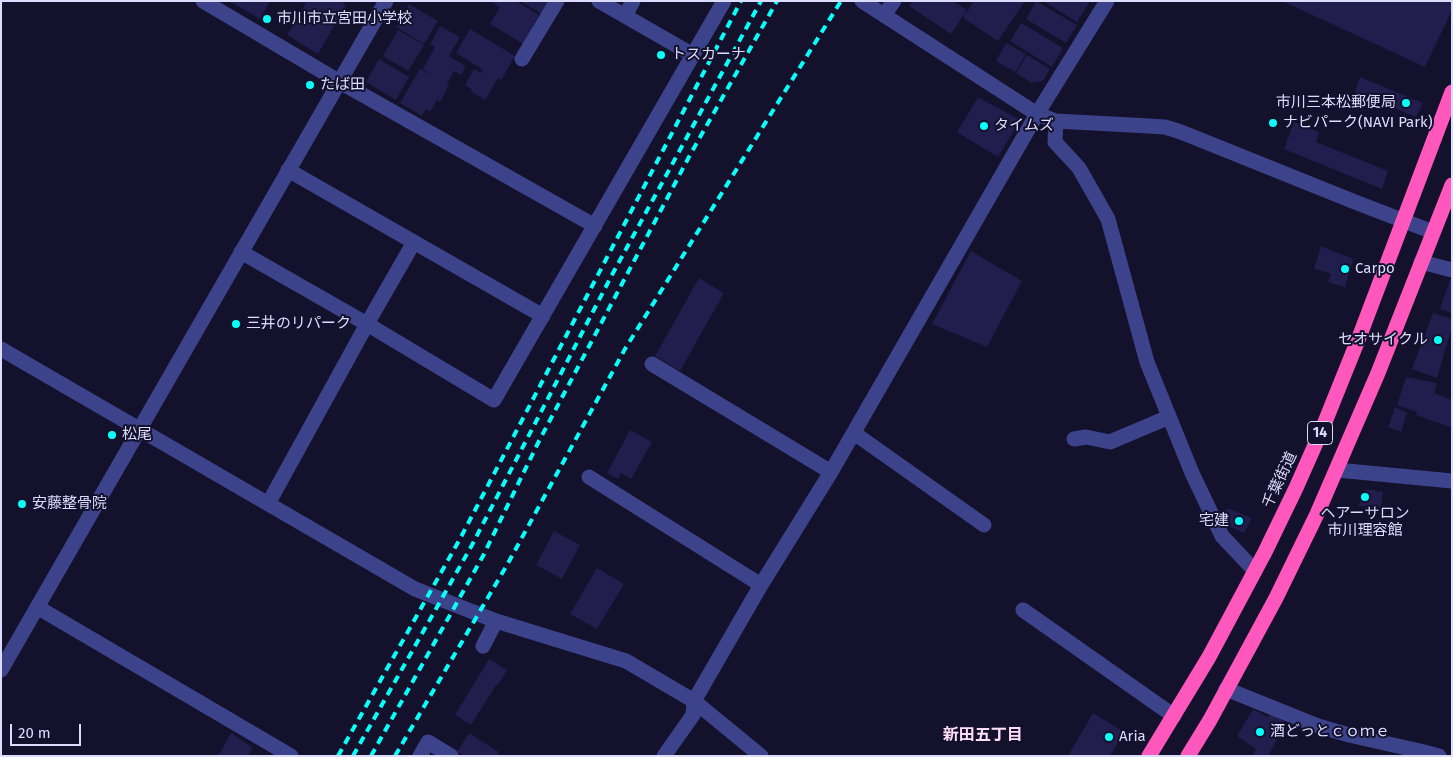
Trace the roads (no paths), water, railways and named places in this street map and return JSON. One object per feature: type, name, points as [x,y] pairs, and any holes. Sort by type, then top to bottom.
[{"type":"highway","name":"千葉街道","points":[[1149,756],[1205,665],[1296,488],[1360,336],[1452,92]]},
{"type":"highway","name":"14","points":[[1188,756],[1276,598],[1337,470],[1378,373],[1452,185]]},
{"type":"street","points":[[203,1],[340,82],[595,226]]},
{"type":"street","points":[[1,670],[386,1]]},
{"type":"street","points":[[522,59],[557,1]]},
{"type":"street","points":[[599,1],[693,55]]},
{"type":"street","points":[[625,16],[633,1]]},
{"type":"street","points":[[241,252],[494,400],[724,1]]},
{"type":"street","points":[[862,1],[1037,114],[1056,121],[1150,126],[1181,132],[1433,232]]},
{"type":"street","points":[[884,15],[894,1]]},
{"type":"street","points":[[664,756],[693,715],[694,700],[761,585],[854,433],[1037,114],[1107,1]]},
{"type":"street","points":[[1056,121],[1056,142],[1079,168],[1108,219],[1146,362],[1192,473],[1222,536],[1255,571]]},
{"type":"street","points":[[288,170],[543,316]]},
{"type":"street","points":[[268,504],[414,242]]},
{"type":"street","points":[[1421,262],[1452,270]]},
{"type":"street","points":[[1,349],[415,589],[496,621],[626,661],[694,700],[761,756]]},
{"type":"street","points":[[652,364],[831,472]]},
{"type":"street","points":[[1074,439],[1086,437],[1110,442],[1169,417]]},
{"type":"street","points":[[854,433],[984,525]]},
{"type":"street","points":[[1337,470],[1452,481]]},
{"type":"street","points":[[589,477],[761,585]]},
{"type":"street","points":[[37,608],[291,756]]},
{"type":"street","points":[[1024,610],[1174,716]]},
{"type":"street","points":[[483,646],[496,621]]},
{"type":"street","points":[[1226,689],[1318,726],[1420,754],[1439,756]]},
{"type":"street","points":[[420,756],[428,742],[451,756]]},
{"type":"railway","points":[[338,756],[461,537],[741,1]]},
{"type":"railway","points":[[353,756],[472,545],[613,273],[761,1]]},
{"type":"railway","points":[[371,756],[483,556],[539,441],[690,155],[777,1]]},
{"type":"railway","points":[[395,756],[507,565],[625,349],[841,1]]},
{"type":"place","name":"市川市立宮田小学校","points":[[267,19]]},
{"type":"place","name":"トスカーナ","points":[[661,55]]},
{"type":"place","name":"たば田","points":[[310,85]]},
{"type":"place","name":"市川三本松郵便局","points":[[1406,103]]},
{"type":"place","name":"ナビパーク(NAVI Park)","points":[[1273,123]]},
{"type":"place","name":"タイムズ","points":[[984,126]]},
{"type":"place","name":"Carpo","points":[[1345,269]]},
{"type":"place","name":"三井のリパーク","points":[[236,324]]},
{"type":"place","name":"セオサイクル","points":[[1438,340]]},
{"type":"place","name":"松尾","points":[[112,435]]},
{"type":"place","name":"ヘアーサロン 市川理容館","points":[[1365,497]]},
{"type":"place","name":"安藤整骨院","points":[[22,504]]},
{"type":"place","name":"宅建","points":[[1239,521]]},
{"type":"place","name":"酒どっとｃｏｍｅ","points":[[1260,732]]},
{"type":"place","name":"Aria","points":[[1109,737]]},
{"type":"district","name":"新田五丁目","points":[[983,736]]}]
